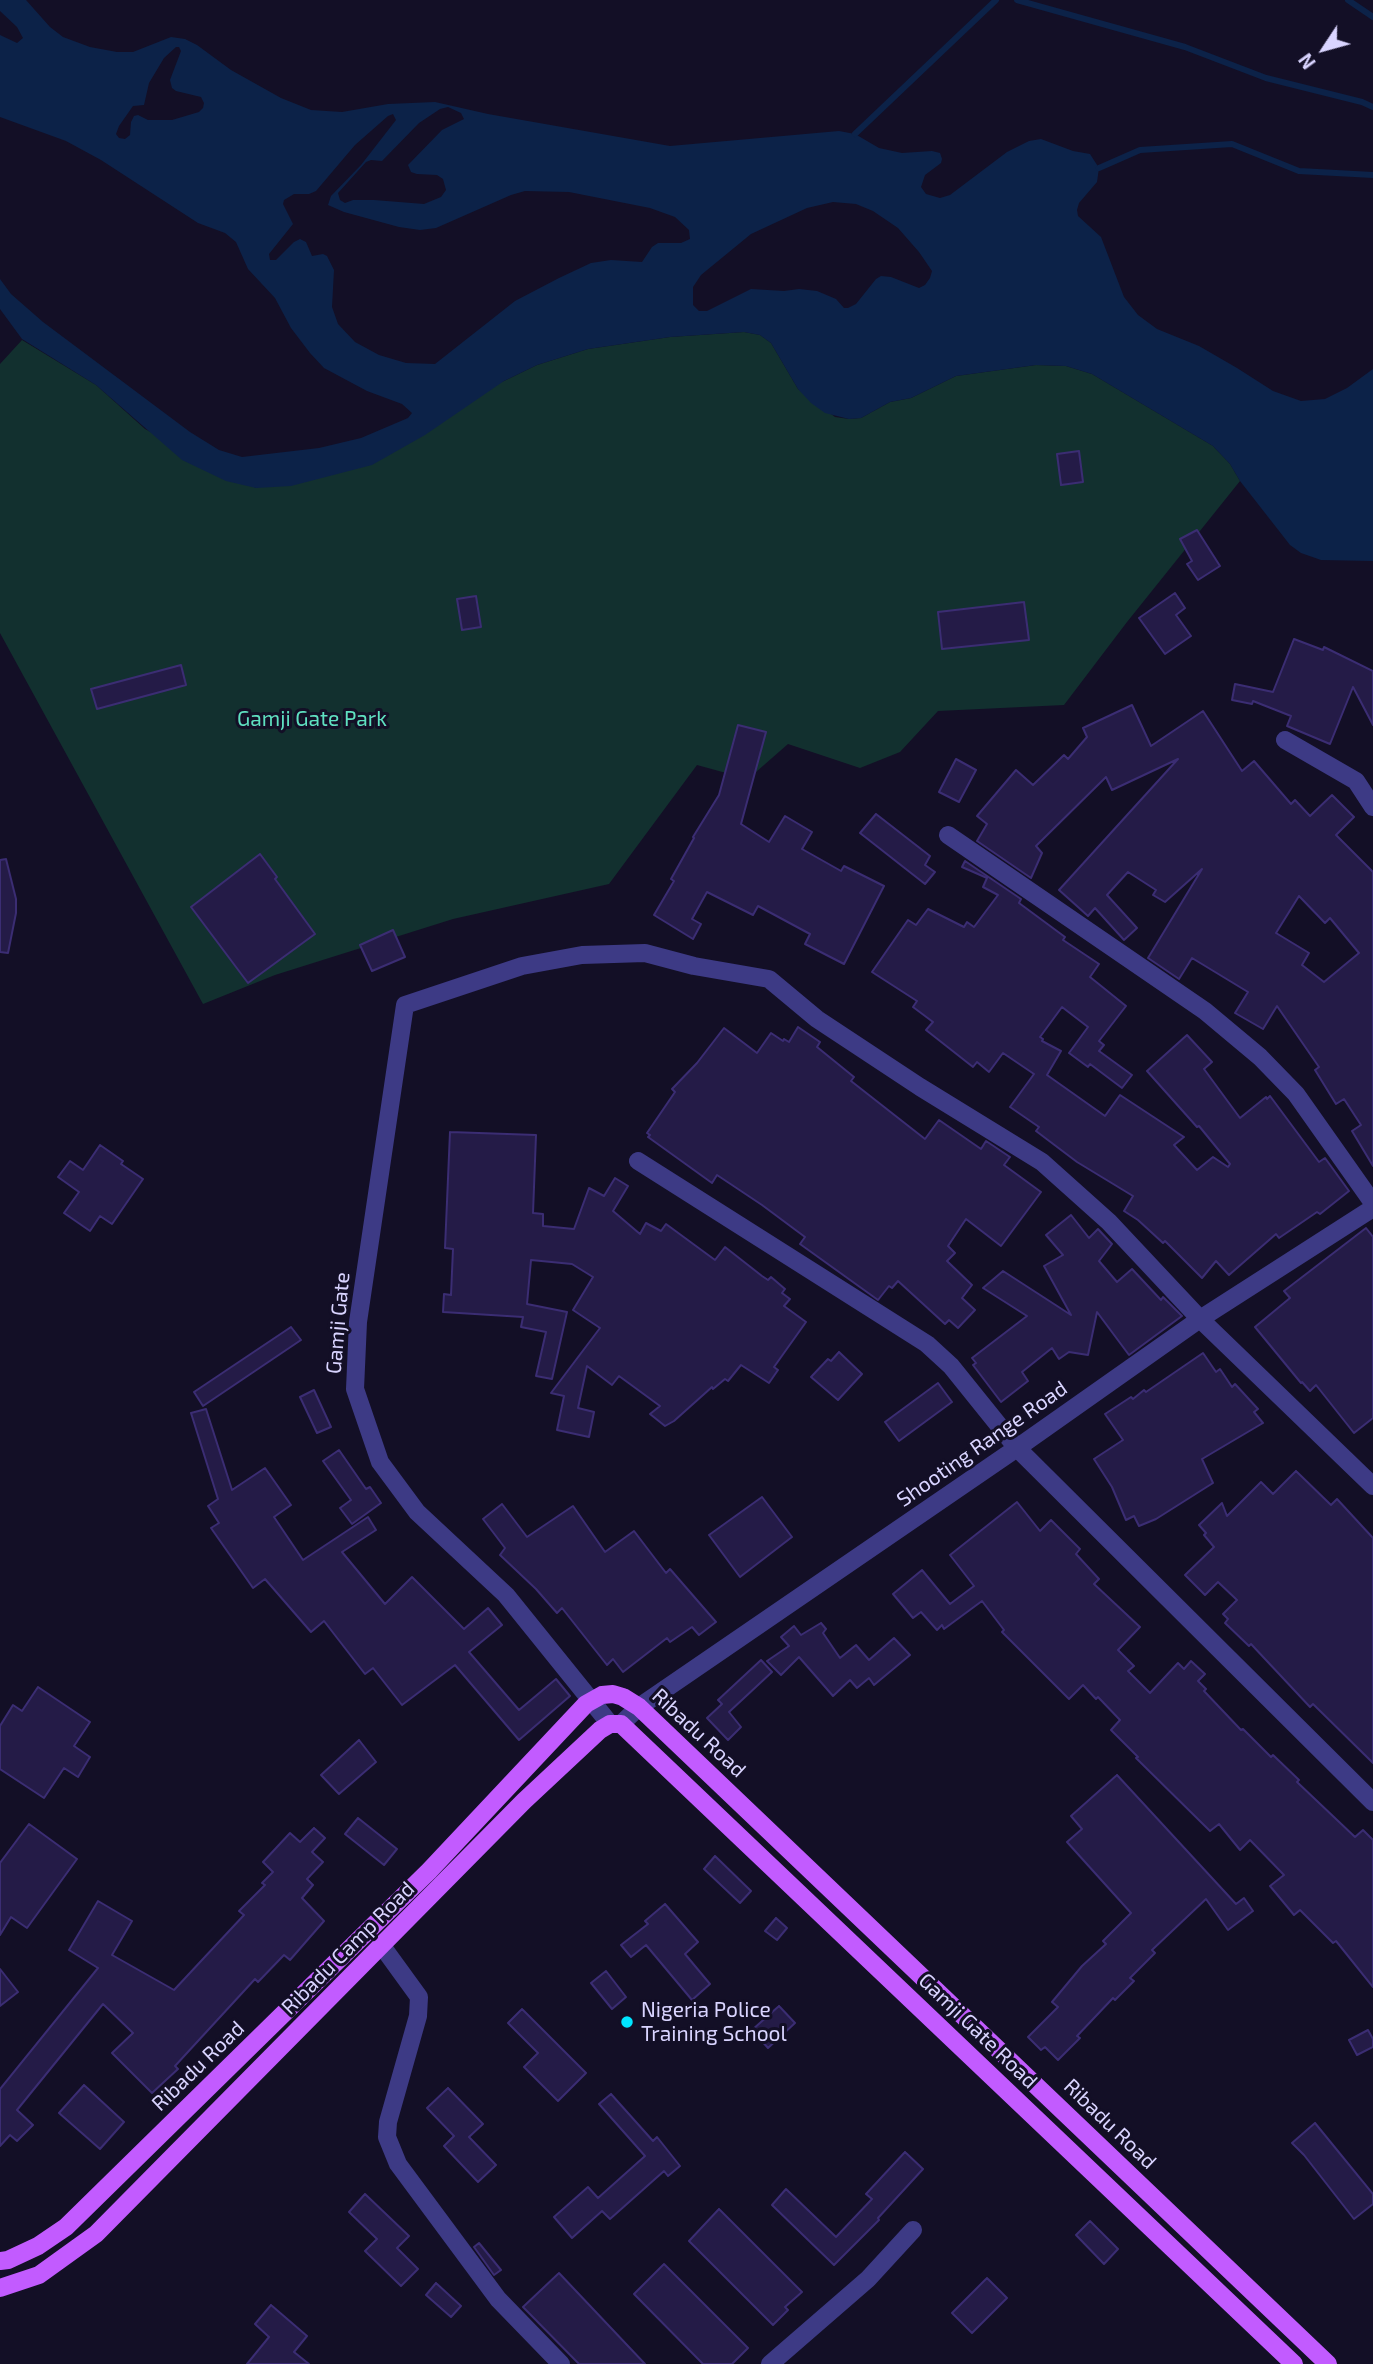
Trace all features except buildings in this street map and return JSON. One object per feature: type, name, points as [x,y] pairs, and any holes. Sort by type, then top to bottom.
[{"type":"main road","name":"Ribadu Road","points":[[0,2261],[38,2246],[65,2227],[429,1871],[590,1701],[602,1695],[613,1694],[639,1706],[1328,2364]]},
{"type":"main road","name":"Ribadu Camp Road","points":[[0,2288],[39,2275],[96,2234],[524,1801],[600,1730],[620,1726]]},
{"type":"main road","name":"Gamji Gate Road","points":[[620,1726],[1294,2364]]},
{"type":"street","points":[[1285,740],[1356,781],[1373,807]]},
{"type":"street","points":[[948,835],[1205,1012],[1260,1057],[1296,1094],[1373,1206]]},
{"type":"street","name":"Gamji Gate","points":[[620,1726],[590,1701],[506,1595],[417,1513],[380,1462],[355,1389],[358,1322],[405,1005],[522,966],[582,955],[645,953],[694,966],[769,979],[817,1019],[920,1087],[1042,1162],[1109,1222],[1200,1319]]},
{"type":"street","points":[[638,1161],[927,1344],[951,1366],[1017,1448],[1373,1802]]},
{"type":"street","name":"Shooting Range Road","points":[[620,1726],[639,1706],[1017,1448],[1200,1319],[1373,1206]]},
{"type":"street","points":[[1200,1319],[1373,1486]]},
{"type":"street","points":[[382,1946],[419,1997],[418,2016],[388,2122],[387,2137],[398,2164],[498,2299],[561,2364]]},
{"type":"street","points":[[770,2364],[868,2278],[913,2230]]},
{"type":"green space","name":"Gamji Gate Park","points":[[744,332],[760,335],[771,343],[798,389],[835,417],[849,419],[861,418],[890,402],[911,398],[956,376],[1036,365],[1066,366],[1092,374],[1213,446],[1230,464],[1240,481],[1064,705],[938,711],[900,752],[860,768],[788,744],[748,779],[697,765],[609,884],[453,919],[275,975],[203,1004],[0,633],[0,364],[22,340],[96,385],[145,429],[256,488],[537,365],[588,349],[670,337]]},
{"type":"water","points":[[0,0],[26,0],[50,27],[63,37],[90,47],[117,52],[133,52],[171,37],[185,39],[231,70],[281,98],[311,110],[342,112],[388,104],[435,102],[670,146],[839,131],[855,134],[879,148],[902,153],[940,153],[941,163],[925,175],[921,187],[926,194],[940,198],[950,195],[1007,152],[1029,141],[1041,139],[1073,151],[1090,154],[1099,168],[1097,182],[1079,203],[1078,216],[1101,237],[1124,297],[1138,315],[1157,329],[1199,346],[1273,391],[1301,401],[1325,399],[1347,388],[1373,369],[1373,561],[1321,560],[1301,553],[1290,545],[1230,464],[1213,446],[1092,374],[1066,366],[1036,365],[956,376],[911,398],[890,402],[861,418],[849,419],[825,413],[811,403],[798,389],[771,343],[760,335],[744,332],[670,337],[588,349],[537,365],[504,381],[425,435],[372,465],[291,486],[256,488],[226,481],[182,460],[96,385],[22,339],[0,309],[0,279],[11,294],[43,322],[190,432],[219,450],[242,457],[319,448],[361,438],[408,418],[412,413],[402,404],[367,391],[324,368],[291,328],[275,298],[248,269],[236,242],[225,233],[198,223],[101,160],[66,141],[0,117],[0,35],[17,43],[23,38],[17,27],[0,11]],"holes":[[[179,47],[181,51],[170,80],[172,88],[201,97],[203,108],[199,112],[172,120],[148,120],[134,116],[130,135],[125,139],[119,138],[116,134],[119,126],[133,106],[144,105],[149,83],[164,58]],[[448,107],[461,113],[464,119],[442,130],[408,165],[411,172],[437,175],[443,179],[446,190],[441,197],[424,204],[374,200],[353,200],[345,203],[340,200],[338,193],[366,162],[382,161],[419,123],[440,109]],[[393,114],[396,120],[361,165],[331,196],[328,205],[399,227],[420,230],[436,228],[525,191],[569,192],[650,208],[675,217],[689,230],[690,239],[681,243],[658,243],[642,262],[611,260],[591,263],[559,278],[515,301],[435,364],[406,363],[379,355],[355,342],[338,324],[332,307],[334,270],[327,256],[312,256],[306,242],[300,239],[276,260],[270,260],[269,254],[293,224],[283,204],[284,200],[294,194],[316,191],[355,145]],[[833,202],[856,204],[873,211],[898,228],[919,252],[932,271],[930,278],[919,288],[881,276],[856,304],[848,308],[844,308],[836,299],[817,291],[799,289],[751,289],[707,311],[699,311],[693,305],[693,287],[701,275],[751,234],[807,208]]]},
{"type":"waterway","points":[[855,134],[996,0]]},
{"type":"waterway","points":[[1017,0],[1185,47],[1266,78],[1373,107]]},
{"type":"waterway","points":[[1348,0],[1373,17]]},
{"type":"waterway","points":[[1099,168],[1140,150],[1232,144],[1299,171],[1373,175]]},
{"type":"place","name":"Nigeria Police Training School","points":[[627,2022]]}]
